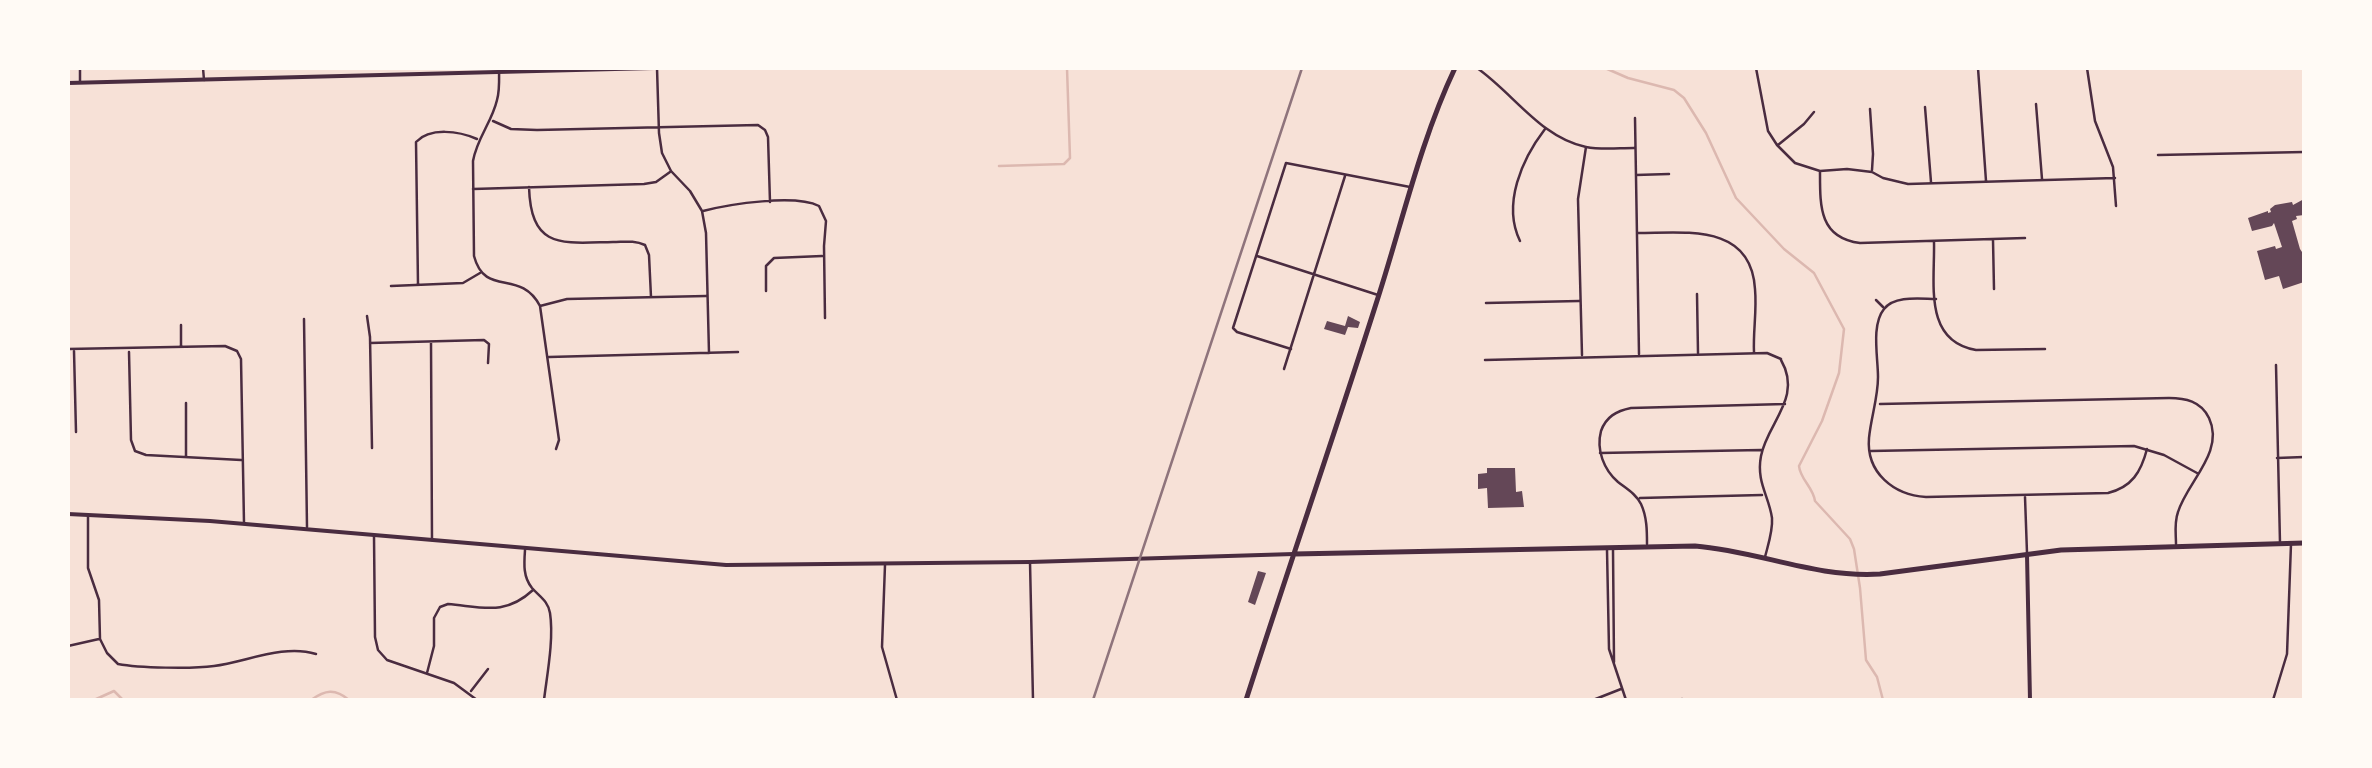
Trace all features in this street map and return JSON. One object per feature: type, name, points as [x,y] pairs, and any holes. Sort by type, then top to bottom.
[{"type":"main road","points":[[68,83],[393,71],[655,68]]},
{"type":"main road","points":[[1246,700],[1412,187],[1455,68]]},
{"type":"main road","points":[[68,514],[244,524],[726,565],[886,565],[1647,546],[1715,548],[1825,573],[1864,575],[2027,553],[2304,542]]},
{"type":"main road","points":[[2027,553],[2030,700]]},
{"type":"street","points":[[80,68],[80,83]]},
{"type":"street","points":[[203,68],[204,80]]},
{"type":"street","points":[[655,68],[662,153],[702,211],[710,353]]},
{"type":"street","points":[[1477,68],[1546,128],[1568,141],[1586,147],[1635,148]]},
{"type":"street","points":[[1756,68],[1768,131],[1776,146],[1795,163],[1820,171],[1872,172],[1908,184],[2116,178]]},
{"type":"street","points":[[1978,68],[1986,182]]},
{"type":"street","points":[[2087,68],[2095,121],[2116,178],[2116,206]]},
{"type":"street","points":[[499,70],[498,98],[478,140],[473,161],[474,256],[481,272],[493,280],[524,287],[540,306],[559,440],[556,449]]},
{"type":"street","points":[[2036,104],[2042,180]]},
{"type":"street","points":[[1925,107],[1931,184]]},
{"type":"street","points":[[1870,110],[1872,172]]},
{"type":"street","points":[[1776,146],[1814,112]]},
{"type":"street","points":[[1635,118],[1640,355]]},
{"type":"street","points":[[490,119],[511,129],[537,130],[758,125],[768,137],[770,202]]},
{"type":"street","points":[[1520,241],[1514,225],[1518,180],[1530,150],[1546,128]]},
{"type":"street","points":[[418,285],[415,148],[420,138],[429,133],[448,132],[478,140]]},
{"type":"street","points":[[1582,358],[1578,199],[1586,147]]},
{"type":"street","points":[[2158,155],[2304,152]]},
{"type":"street","points":[[1291,349],[1234,330],[1285,165],[1412,187]]},
{"type":"street","points":[[1820,171],[1822,214],[1828,227],[1842,239],[1860,243],[2025,238]]},
{"type":"street","points":[[473,189],[644,184],[672,172]]},
{"type":"street","points":[[1284,369],[1345,174]]},
{"type":"street","points":[[1636,175],[1669,174]]},
{"type":"street","points":[[530,187],[534,220],[550,238],[570,243],[645,245],[650,255],[650,298]]},
{"type":"street","points":[[702,211],[733,204],[815,204],[825,215],[826,318]]},
{"type":"street","points":[[1637,234],[1705,233],[1724,239],[1740,252],[1752,270],[1755,285],[1754,354]]},
{"type":"street","points":[[1993,239],[1994,289]]},
{"type":"street","points":[[1934,240],[1936,299],[1940,326],[1948,338],[1976,350],[2045,349]]},
{"type":"street","points":[[766,291],[766,269],[772,260],[824,256]]},
{"type":"street","points":[[1256,256],[1379,295]]},
{"type":"street","points":[[391,286],[463,283],[481,272]]},
{"type":"street","points":[[1697,294],[1698,354]]},
{"type":"street","points":[[540,306],[567,300],[708,296]]},
{"type":"street","points":[[1936,299],[1897,301],[1884,308],[1878,328],[1877,404],[1870,451],[1880,475],[1892,487],[1908,495],[2114,492],[2138,474],[2148,449]]},
{"type":"street","points":[[1876,300],[1884,308]]},
{"type":"street","points":[[1486,302],[1580,301]]},
{"type":"street","points":[[367,316],[372,448]]},
{"type":"street","points":[[304,319],[307,530]]},
{"type":"street","points":[[180,325],[181,348]]},
{"type":"street","points":[[370,343],[484,340],[489,344],[488,363]]},
{"type":"street","points":[[430,342],[432,541]]},
{"type":"street","points":[[68,350],[225,346],[237,350],[241,359],[244,524]]},
{"type":"street","points":[[129,349],[135,451],[146,456],[242,460]]},
{"type":"street","points":[[74,350],[76,432]]},
{"type":"street","points":[[548,357],[738,352]]},
{"type":"street","points":[[1484,360],[1774,354],[1786,372],[1784,404],[1762,450],[1760,475],[1772,521],[1764,559]]},
{"type":"street","points":[[1780,359],[1785,354]]},
{"type":"street","points":[[2276,365],[2280,543]]},
{"type":"street","points":[[1877,404],[2178,398],[2196,404],[2210,422],[2210,450],[2178,510],[2176,546]]},
{"type":"street","points":[[186,403],[186,457]]},
{"type":"street","points":[[1647,546],[1646,518],[1638,498],[1614,478],[1600,453],[1602,429],[1613,414],[1638,408],[1784,404]]},
{"type":"street","points":[[1870,451],[2124,446],[2164,455],[2198,474]]},
{"type":"street","points":[[1600,453],[1762,450]]},
{"type":"street","points":[[2278,458],[2304,457]]},
{"type":"street","points":[[1638,498],[1764,494]]},
{"type":"street","points":[[2025,495],[2027,553]]},
{"type":"street","points":[[88,515],[88,568],[98,600],[100,638],[112,658],[124,665],[208,667],[266,655],[316,654]]},
{"type":"street","points":[[374,536],[378,650],[392,664],[454,684],[477,700]]},
{"type":"street","points":[[2273,700],[2288,654],[2291,543]]},
{"type":"street","points":[[1610,547],[1614,663],[1626,700]]},
{"type":"street","points":[[525,549],[524,569],[550,614],[544,700]]},
{"type":"street","points":[[1030,562],[1033,700]]},
{"type":"street","points":[[886,565],[882,647],[897,700]]},
{"type":"street","points":[[427,674],[434,646],[434,618],[440,607],[504,607],[533,590]]},
{"type":"street","points":[[68,646],[100,638]]},
{"type":"street","points":[[469,693],[488,668]]},
{"type":"street","points":[[1580,700],[1593,700],[1622,689]]},
{"type":"building","points":[[2304,199],[2304,215],[2292,221],[2304,255],[2304,282],[2283,289],[2279,276],[2265,280],[2257,251],[2282,247],[2274,223],[2252,231],[2248,218],[2271,212],[2275,205],[2293,205]]},
{"type":"building","points":[[1348,316],[1360,322],[1358,328],[1348,327],[1345,335],[1324,329],[1327,321],[1345,326]]},
{"type":"building","points":[[1487,468],[1515,468],[1516,492],[1522,491],[1524,507],[1488,508],[1487,488],[1478,489],[1478,474],[1487,473]]},
{"type":"building","points":[[1258,571],[1266,573],[1255,605],[1248,602]]},
{"type":"waterway","points":[[999,166],[1064,164],[1070,158],[1067,68]]},
{"type":"waterway","points":[[1605,68],[1674,90],[1684,98],[1706,133],[1736,198],[1784,249],[1814,273],[1844,329],[1839,373],[1822,421],[1799,466],[1815,501],[1850,539],[1854,549],[1866,660],[1877,677],[1883,700]]},
{"type":"waterway","points":[[94,700],[114,691],[123,700]]},
{"type":"waterway","points":[[311,700],[330,692],[349,700]]},
{"type":"railway","points":[[1093,700],[1302,68]]}]
